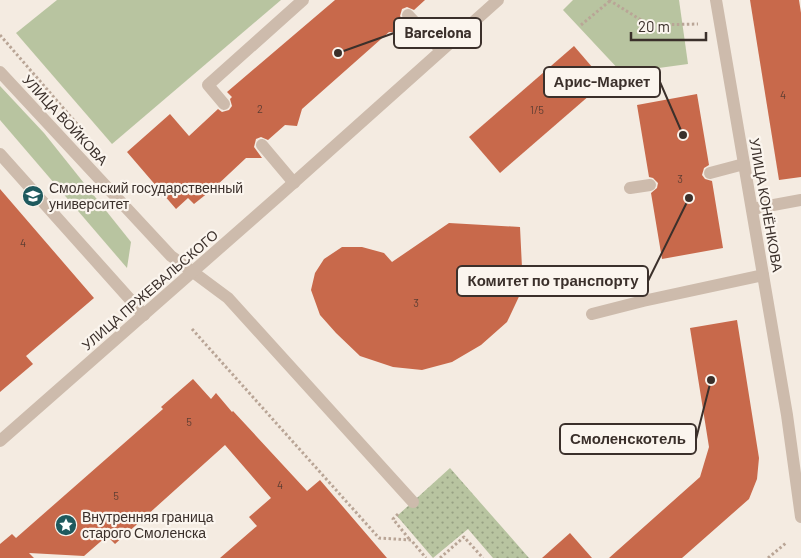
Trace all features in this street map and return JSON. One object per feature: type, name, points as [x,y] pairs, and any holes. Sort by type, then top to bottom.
[{"type":"street","points":[[224,104],[208,85],[303,0]]},
{"type":"street","name":"УЛИЦА ПРЖЕВАЛЬСКОГО","points":[[0,441],[294,183],[498,0]]},
{"type":"street","name":"УЛИЦА КОНЁНКОВА","points":[[716,0],[787,415],[801,517]]},
{"type":"street","points":[[408,15],[441,50]]},
{"type":"street","name":"УЛИЦА ВОЙКОВА","points":[[0,72],[171,256],[228,298],[413,502]]},
{"type":"street","points":[[262,145],[294,183]]},
{"type":"street","points":[[0,154],[144,315]]},
{"type":"street","points":[[710,173],[744,164]]},
{"type":"street","points":[[630,188],[650,185]]},
{"type":"street","points":[[752,209],[801,200]]},
{"type":"street","points":[[592,314],[763,275]]},
{"type":"path","points":[[581,25],[610,0],[648,25],[698,24]]},
{"type":"path","points":[[192,329],[380,538],[410,540],[426,558]]},
{"type":"path","points":[[440,558],[464,537],[483,558]]},
{"type":"path","points":[[768,558],[786,543]]},
{"type":"green space","points":[[57,0],[281,0],[112,144],[16,33]]},
{"type":"green space","points":[[573,0],[679,0],[688,64],[622,73],[563,10]]},
{"type":"green space","points":[[0,86],[44,133],[131,242],[127,268],[0,120]]},
{"type":"green space","points":[[450,468],[529,558],[493,558],[468,529],[433,558],[397,516]]},
{"type":"building","points":[[335,0],[425,0],[414,10],[407,7],[402,9],[400,16],[404,22],[404,33],[389,32],[302,109],[297,126],[285,125],[268,140],[261,137],[256,139],[254,147],[262,158],[246,158],[194,204],[188,198],[176,209],[127,152],[170,114],[189,136],[218,109],[222,112],[229,110],[232,106],[230,99],[232,97],[227,92]]},
{"type":"building","points":[[750,0],[799,0],[801,13],[801,177],[779,180]]},
{"type":"building","points":[[574,46],[605,82],[500,173],[469,137]]},
{"type":"building","points":[[697,94],[709,165],[704,168],[702,175],[705,179],[712,181],[723,248],[662,259],[651,193],[657,188],[658,183],[649,177],[637,105]]},
{"type":"building","points":[[0,189],[94,298],[26,356],[33,364],[0,392]]},
{"type":"building","points":[[449,223],[520,227],[523,288],[507,322],[481,345],[452,362],[422,370],[393,367],[360,356],[320,315],[311,290],[315,273],[324,259],[342,247],[362,247],[384,253],[392,262]]},
{"type":"building","points":[[626,271],[630,291],[600,296],[596,276]]},
{"type":"building","points":[[737,320],[759,458],[757,479],[749,499],[682,558],[609,558],[700,477],[709,447],[690,328]]},
{"type":"building","points":[[193,379],[211,399],[216,393],[307,491],[320,480],[387,558],[220,558],[257,526],[249,517],[271,498],[225,445],[115,544],[107,536],[84,556],[29,553],[34,558],[0,558],[0,544],[12,534],[16,538],[163,409],[161,407]]},
{"type":"building","points":[[570,533],[592,558],[542,558]]},
{"type":"place","name":"Barcelona","points":[[338,53]]},
{"type":"place","name":"Арис-Маркет","points":[[683,135]]},
{"type":"place","name":"Смоленский государственный университет","points":[[33,196]]},
{"type":"place","name":"Комитет по транспорту","points":[[689,198]]},
{"type":"place","name":"Смоленскотель","points":[[711,380]]},
{"type":"place","name":"Внутренняя граница старого Смоленска","points":[[66,525]]}]
